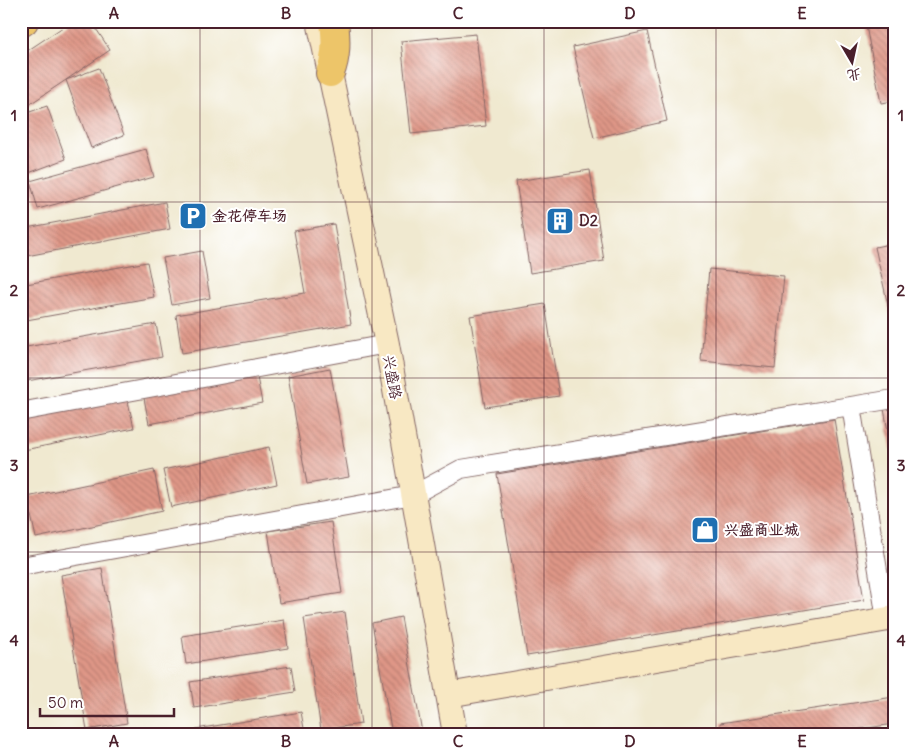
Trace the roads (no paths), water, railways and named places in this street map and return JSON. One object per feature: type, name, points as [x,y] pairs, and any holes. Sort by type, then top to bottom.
[{"type":"main road","points":[[330,73],[335,56],[336,35],[334,21]]},
{"type":"street","name":"兴盛路","points":[[320,21],[387,344],[455,734]]},
{"type":"street","points":[[21,407],[25,411],[387,344]]},
{"type":"street","points":[[21,566],[413,495],[461,469],[894,399]]},
{"type":"street","points":[[448,695],[890,619],[851,406]]},
{"type":"place","name":"金花停车场","points":[[193,216]]},
{"type":"place","name":"D2","points":[[560,221]]},
{"type":"place","name":"兴盛商业城","points":[[705,530]]}]
